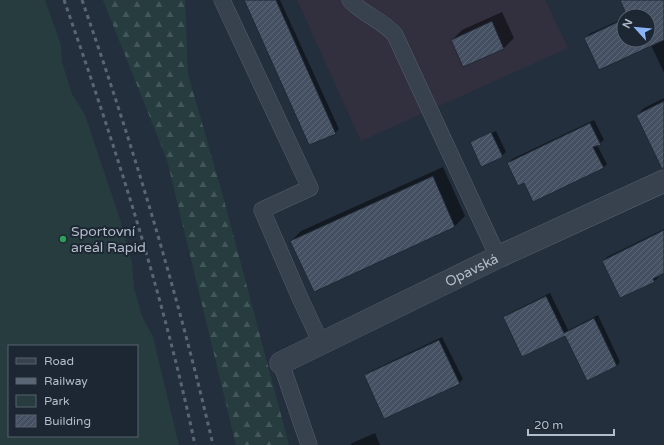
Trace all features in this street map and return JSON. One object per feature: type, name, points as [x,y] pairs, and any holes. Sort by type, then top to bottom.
[{"type":"street","name":"Opavská","points":[[281,363],[498,256],[664,181]]},
{"type":"lane","points":[[222,0],[310,188],[262,210],[321,343]]},
{"type":"lane","points":[[350,0],[356,7],[389,28],[395,35],[498,256]]},
{"type":"lane","points":[[281,363],[309,445]]},
{"type":"shaded area","points":[[297,0],[545,0],[568,48],[361,141]]},
{"type":"green space","name":"Sportovní areál Rapid","points":[[0,0],[45,0],[61,45],[62,62],[72,94],[85,115],[119,216],[132,262],[134,288],[142,316],[153,337],[179,445],[0,445]]},
{"type":"green space","points":[[103,0],[185,0],[188,74],[224,200],[289,445],[236,445],[167,160]]},
{"type":"building","points":[[244,0],[276,0],[336,134],[309,145]]},
{"type":"building","points":[[620,0],[664,0],[664,40],[656,44],[656,8],[624,8]]},
{"type":"building","points":[[492,21],[504,49],[463,67],[451,40]]},
{"type":"building","points":[[616,23],[616,48],[647,48],[599,70],[584,38]]},
{"type":"building","points":[[664,101],[664,169],[662,169],[636,115]]},
{"type":"building","points":[[590,123],[601,145],[593,147],[604,168],[533,202],[524,183],[518,186],[507,163]]},
{"type":"building","points":[[491,132],[503,157],[481,167],[470,142]]},
{"type":"building","points":[[433,176],[455,227],[314,292],[290,241]]},
{"type":"building","points":[[664,230],[664,273],[653,279],[655,282],[620,298],[602,261]]},
{"type":"building","points":[[546,296],[564,333],[594,318],[617,366],[587,381],[565,336],[522,357],[503,317]]},
{"type":"building","points":[[439,340],[460,384],[384,419],[364,375]]},
{"type":"railway","points":[[64,0],[137,221],[168,332],[195,445]]},
{"type":"railway","points":[[82,0],[154,221],[185,332],[213,445]]},
{"type":"place","name":"Sportovní areál Rapid","points":[[63,239]]}]
